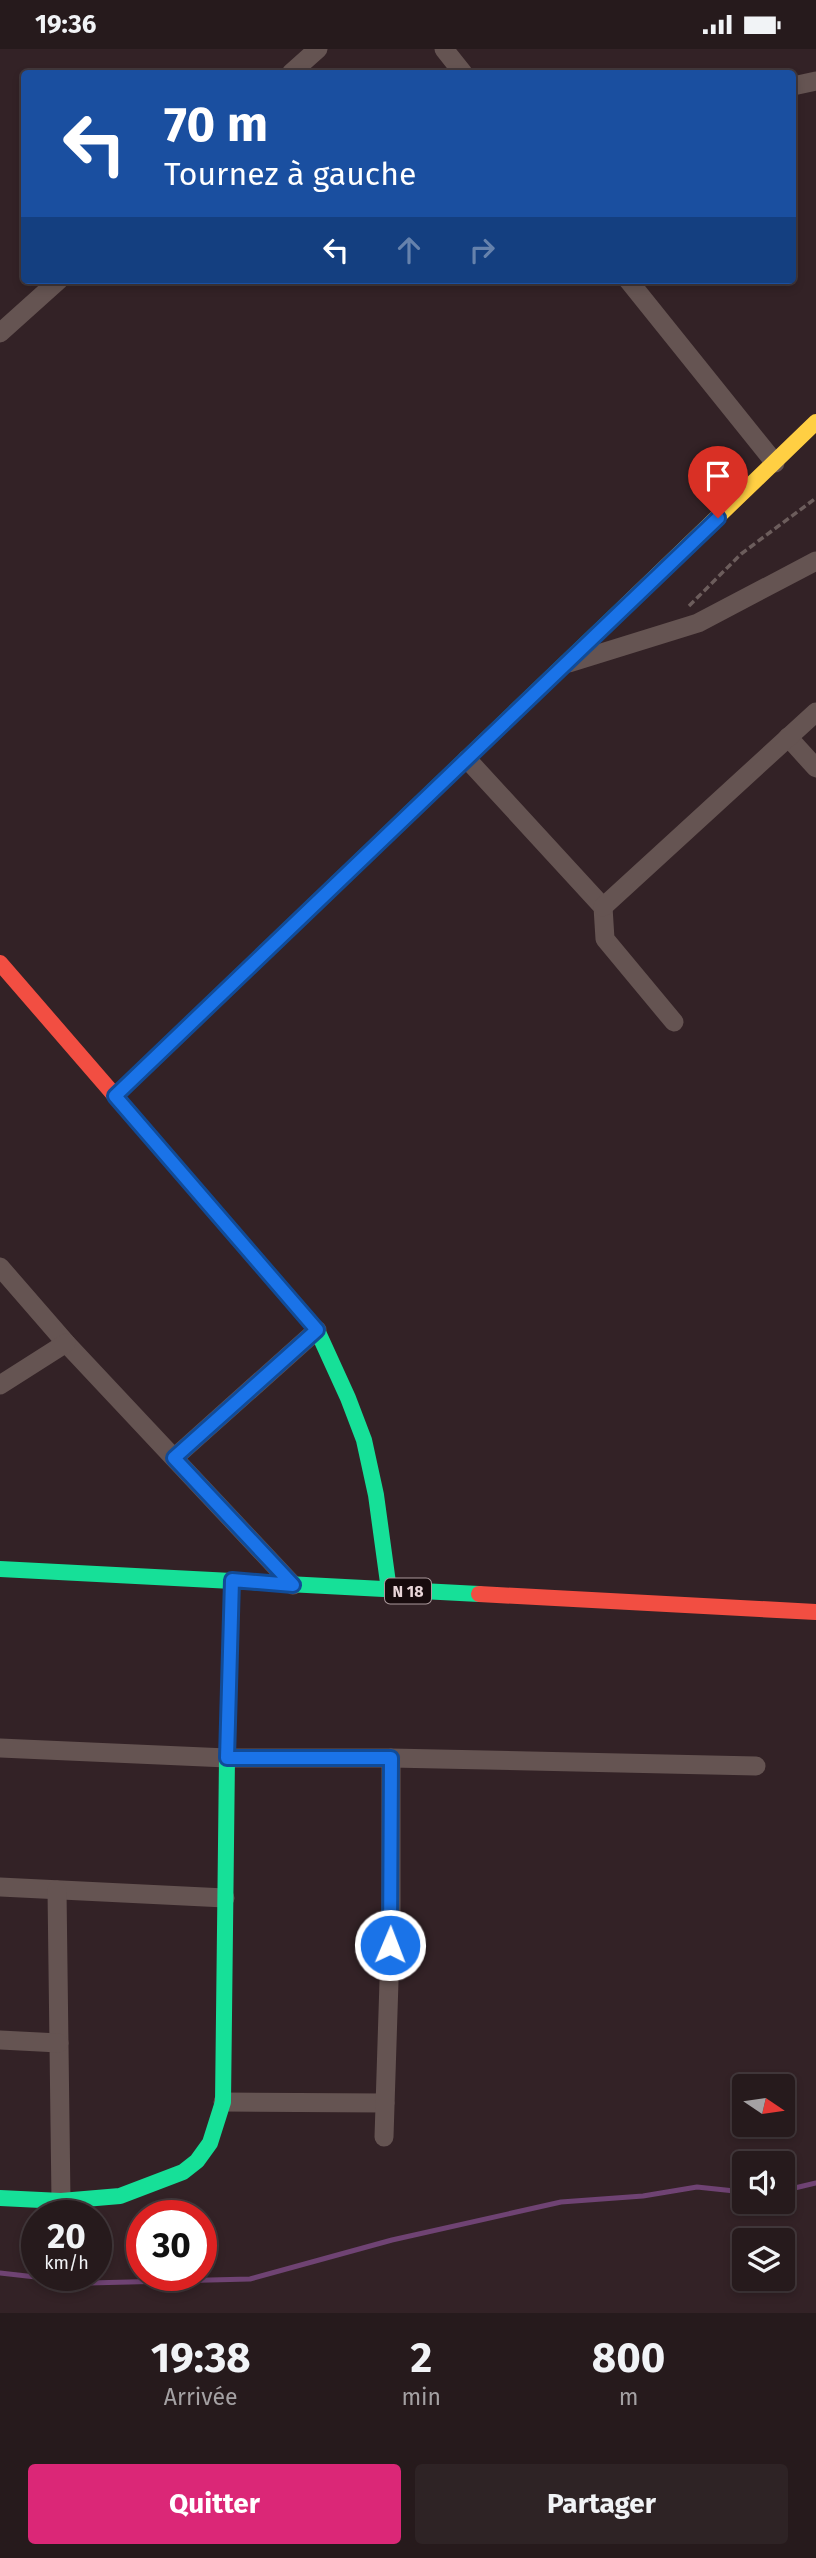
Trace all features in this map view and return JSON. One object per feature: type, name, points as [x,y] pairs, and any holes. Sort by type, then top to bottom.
[{"type":"street","points":[[294,70],[318,49]]},
{"type":"street","points":[[444,49],[461,70]]},
{"type":"street","points":[[796,85],[816,81]]},
{"type":"street","points":[[0,333],[55,284]]},
{"type":"street","points":[[631,284],[775,463]]},
{"type":"street","points":[[115,1096],[816,422]]},
{"type":"street","points":[[566,664],[698,623],[816,561]]},
{"type":"street","points":[[603,907],[816,712]]},
{"type":"street","points":[[789,737],[816,768]]},
{"type":"street","points":[[467,759],[603,907],[605,939],[674,1022]]},
{"type":"street","points":[[0,963],[317,1330],[351,1402],[364,1442],[374,1482],[389,1590]]},
{"type":"street","points":[[0,1267],[66,1343],[293,1585]]},
{"type":"street","points":[[174,1458],[317,1330]]},
{"type":"street","points":[[0,1385],[66,1343]]},
{"type":"street","name":"N 18","points":[[0,1569],[816,1612]]},
{"type":"street","points":[[73,2200],[120,2196],[183,2172],[197,2161],[210,2143],[223,2102],[232,1580]]},
{"type":"street","points":[[0,1748],[227,1758],[391,1758],[756,1766]]},
{"type":"street","points":[[384,2137],[391,1919],[391,1758]]},
{"type":"street","points":[[0,1887],[225,1898]]},
{"type":"street","points":[[57,1890],[61,2200]]},
{"type":"street","points":[[0,2040],[59,2043]]},
{"type":"street","points":[[223,2102],[385,2103]]},
{"type":"street","points":[[0,2199],[30,2200]]},
{"type":"path","points":[[687,608],[741,554],[816,498]]},
{"type":"waterway","points":[[795,2188],[816,2183]]},
{"type":"waterway","points":[[0,2273],[89,2283],[250,2279],[392,2240],[561,2202],[643,2196],[697,2187],[732,2191]]},
{"type":"traffic: fast","points":[[115,1096],[624,607]]},
{"type":"traffic: fast","points":[[116,1097],[317,1330],[364,1440],[376,1495],[389,1590]]},
{"type":"traffic: fast","points":[[0,1569],[479,1594]]},
{"type":"traffic: fast","points":[[0,2198],[61,2201],[120,2196],[183,2172],[197,2161],[210,2143],[223,2102],[232,1580]]},
{"type":"traffic: slow","points":[[624,607],[816,422]]},
{"type":"traffic: jam","points":[[0,963],[116,1097]]},
{"type":"traffic: jam","points":[[479,1594],[816,1612]]},
{"type":"route","points":[[390,1945],[391,1758],[227,1758],[232,1580],[293,1585],[174,1458],[317,1330],[115,1096],[718,518]]}]
